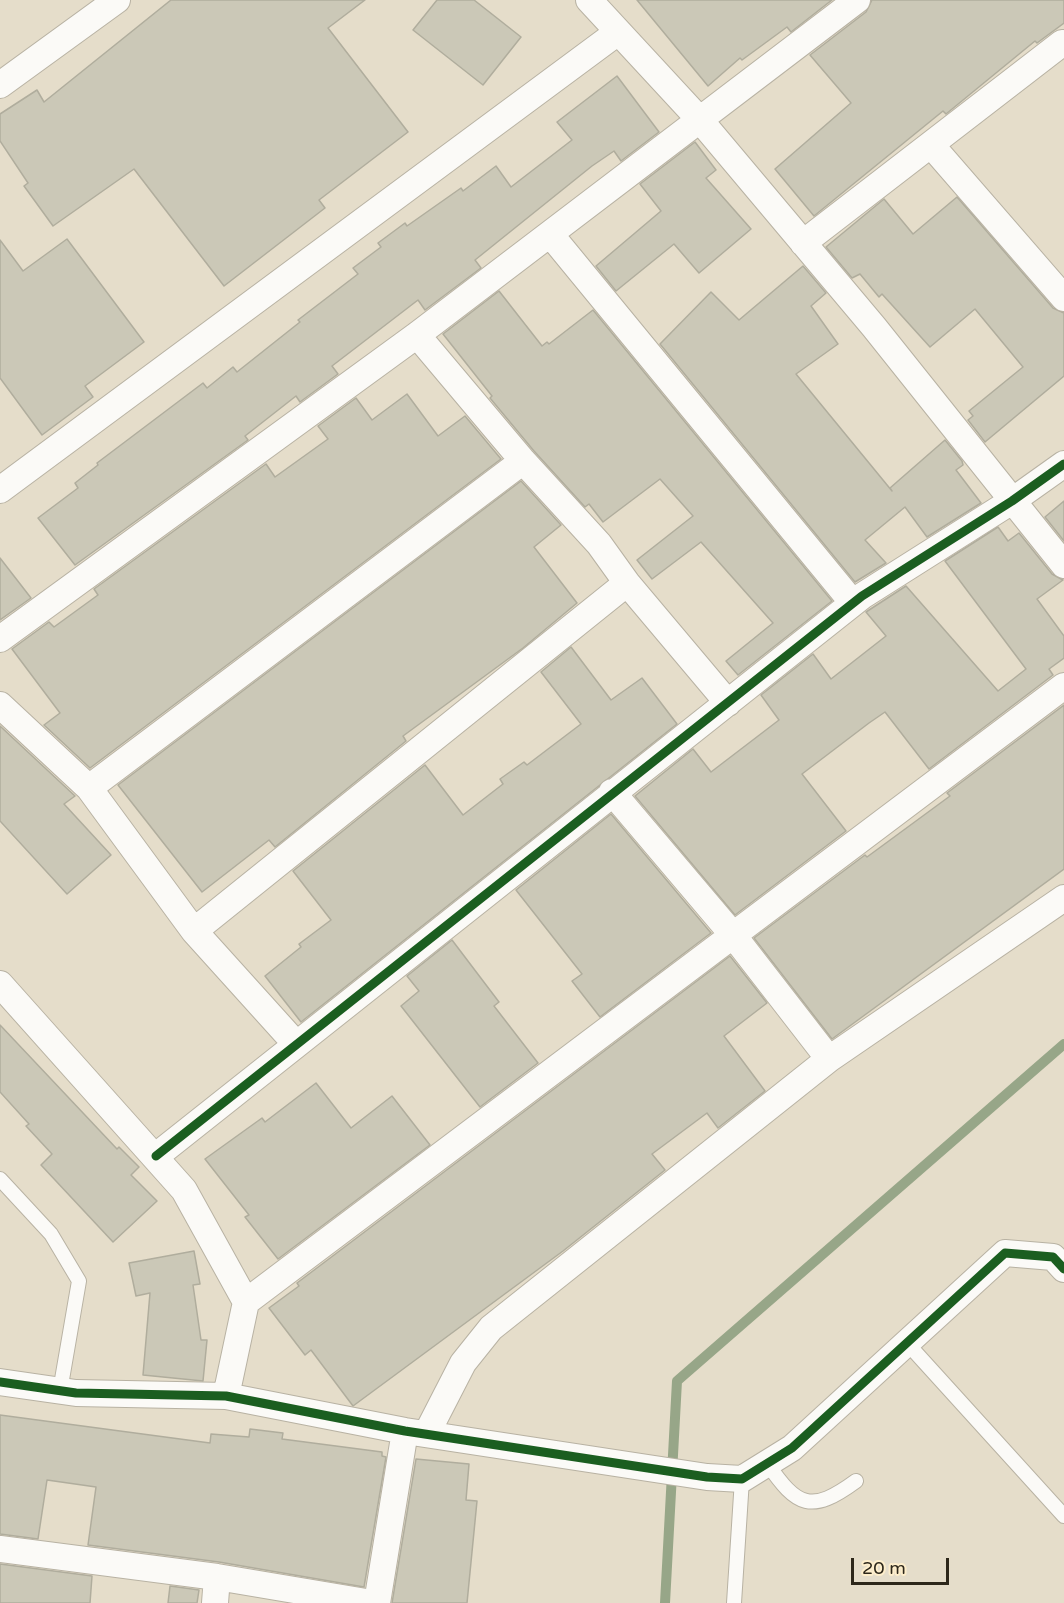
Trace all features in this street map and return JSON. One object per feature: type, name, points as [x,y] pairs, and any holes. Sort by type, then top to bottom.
[{"type":"street","points":[[0,85],[117,0]]},
{"type":"street","points":[[589,0],[700,120],[874,327],[1064,566]]},
{"type":"street","points":[[0,639],[417,335],[857,0]]},
{"type":"street","points":[[0,490],[618,32]]},
{"type":"street","points":[[803,243],[932,146],[1062,43]]},
{"type":"street","points":[[932,146],[1064,298]]},
{"type":"street","points":[[550,234],[853,603]]},
{"type":"street","points":[[417,335],[523,461],[599,544],[627,583],[728,703]]},
{"type":"street","points":[[89,788],[523,461]]},
{"type":"street","points":[[156,1156],[853,603],[1012,501],[1064,464]]},
{"type":"street","points":[[194,931],[627,583]]},
{"type":"street","points":[[246,1302],[1064,686]]},
{"type":"street","points":[[0,705],[89,788],[194,931],[296,1044]]},
{"type":"street","points":[[612,792],[733,935],[829,1059]]},
{"type":"street","points":[[377,1603],[416,1432],[463,1362],[491,1328],[829,1059],[1064,898]]},
{"type":"street","points":[[0,984],[184,1190],[246,1302],[226,1396]]},
{"type":"street","points":[[0,1382],[60,1391],[226,1396],[416,1432],[611,1460],[707,1477],[742,1479],[792,1448],[1005,1253],[1060,1258]]},
{"type":"street","points":[[0,1549],[217,1577],[372,1603]]},
{"type":"street","points":[[214,1603],[217,1577]]},
{"type":"lane","points":[[0,1179],[51,1233],[79,1281],[60,1391]]},
{"type":"lane","points":[[907,1343],[1064,1516]]},
{"type":"lane","points":[[767,1463],[788,1492],[817,1503],[835,1496],[856,1481]]},
{"type":"lane","points":[[734,1603],[742,1479]]},
{"type":"building","points":[[171,0],[365,0],[328,28],[408,132],[319,200],[325,208],[224,286],[134,169],[53,226],[24,186],[28,183],[0,141],[0,114],[37,90],[44,102]]},
{"type":"building","points":[[437,0],[474,0],[521,37],[483,85],[413,30]]},
{"type":"building","points":[[637,0],[832,0],[791,32],[787,27],[742,60],[740,58],[708,86]]},
{"type":"building","points":[[872,0],[1064,0],[1064,23],[1037,43],[1035,41],[946,114],[943,111],[814,216],[775,169],[851,103],[810,55],[866,12]]},
{"type":"building","points":[[617,76],[659,132],[621,161],[614,151],[592,166],[475,260],[481,268],[425,310],[418,300],[332,366],[338,374],[300,402],[296,396],[245,436],[248,440],[75,565],[38,518],[78,488],[75,483],[98,465],[97,463],[203,383],[207,388],[233,367],[237,372],[300,322],[298,320],[358,274],[353,268],[381,247],[378,243],[405,223],[407,226],[461,188],[463,191],[496,166],[511,187],[572,140],[557,122]]},
{"type":"building","points":[[695,142],[716,170],[706,178],[751,229],[699,273],[674,244],[616,291],[596,266],[661,211],[640,184]]},
{"type":"building","points":[[957,197],[1053,308],[1064,313],[1064,376],[985,442],[968,420],[973,416],[969,411],[1023,367],[975,309],[930,347],[882,294],[879,297],[860,274],[852,278],[826,247],[884,199],[913,234]]},
{"type":"building","points":[[67,239],[144,342],[85,386],[93,397],[42,435],[0,378],[0,240],[23,271]]},
{"type":"building","points":[[803,266],[826,293],[811,306],[838,344],[796,374],[892,491],[890,488],[945,440],[962,461],[963,465],[956,470],[981,503],[927,537],[905,507],[865,540],[886,563],[855,582],[660,344],[711,292],[739,320]]},
{"type":"building","points":[[499,291],[542,346],[547,342],[549,344],[593,310],[832,601],[738,675],[726,661],[773,623],[701,542],[652,579],[637,560],[693,516],[660,479],[603,522],[589,504],[585,507],[534,451],[490,398],[492,396],[443,334]]},
{"type":"building","points":[[407,394],[438,436],[465,416],[501,459],[90,768],[44,725],[60,713],[12,649],[49,622],[54,627],[98,595],[94,589],[266,464],[275,477],[328,439],[318,426],[356,398],[372,420]]},
{"type":"building","points":[[521,481],[561,525],[534,547],[577,603],[523,648],[403,736],[406,741],[275,847],[269,840],[202,892],[118,785]]},
{"type":"building","points":[[1064,501],[1064,541],[1045,517]]},
{"type":"building","points":[[998,527],[1008,541],[1019,533],[1052,574],[1063,580],[1037,599],[1064,636],[1064,658],[1049,669],[1053,675],[929,769],[885,712],[869,723],[802,774],[846,831],[735,915],[635,796],[693,749],[711,772],[779,720],[761,695],[813,654],[831,679],[886,636],[866,612],[906,586],[998,691],[1026,669],[945,561]]},
{"type":"building","points":[[0,558],[31,598],[0,620]]},
{"type":"building","points":[[571,647],[611,700],[642,678],[677,724],[301,1022],[265,976],[301,947],[299,944],[331,920],[293,871],[425,765],[463,815],[503,784],[500,779],[524,762],[527,765],[581,724],[541,672]]},
{"type":"building","points":[[1064,705],[1064,869],[832,1039],[754,938],[865,855],[867,857],[950,796],[947,793]]},
{"type":"building","points":[[0,726],[75,796],[64,804],[111,855],[67,894],[0,821]]},
{"type":"building","points":[[611,814],[711,933],[600,1017],[572,981],[582,974],[516,890]]},
{"type":"building","points":[[452,940],[499,1002],[494,1006],[538,1063],[480,1107],[401,1006],[419,991],[407,976]]},
{"type":"building","points":[[730,956],[767,1003],[724,1036],[765,1091],[718,1128],[707,1113],[652,1154],[665,1170],[563,1251],[353,1406],[311,1350],[305,1355],[269,1308],[299,1286],[297,1283]]},
{"type":"building","points":[[0,1025],[117,1149],[119,1147],[139,1167],[131,1175],[157,1201],[113,1242],[41,1165],[52,1154],[26,1126],[29,1124],[0,1092]]},
{"type":"building","points":[[316,1083],[351,1128],[392,1096],[430,1145],[278,1259],[245,1217],[249,1215],[205,1159],[262,1118],[265,1122]]},
{"type":"building","points":[[194,1251],[200,1284],[193,1285],[201,1340],[207,1340],[203,1381],[143,1375],[150,1293],[136,1296],[129,1263]]},
{"type":"building","points":[[0,1415],[210,1443],[211,1434],[249,1437],[250,1429],[283,1433],[282,1439],[382,1452],[382,1456],[386,1457],[364,1587],[219,1562],[88,1545],[96,1487],[47,1480],[38,1539],[0,1534]]},
{"type":"building","points":[[416,1459],[469,1464],[466,1500],[477,1501],[467,1603],[392,1603]]},
{"type":"building","points":[[0,1564],[92,1576],[90,1603],[0,1603]]},
{"type":"building","points":[[170,1586],[199,1590],[197,1603],[168,1603]]},
{"type":"waterway","points":[[665,1603],[677,1381],[1064,1044]]},
{"type":"cycle path","points":[[156,1156],[862,596],[1012,501],[1064,464]]},
{"type":"cycle path","points":[[0,1382],[76,1393],[226,1396],[405,1431],[707,1477],[742,1479],[792,1448],[1005,1253],[1053,1257],[1064,1269]]}]
